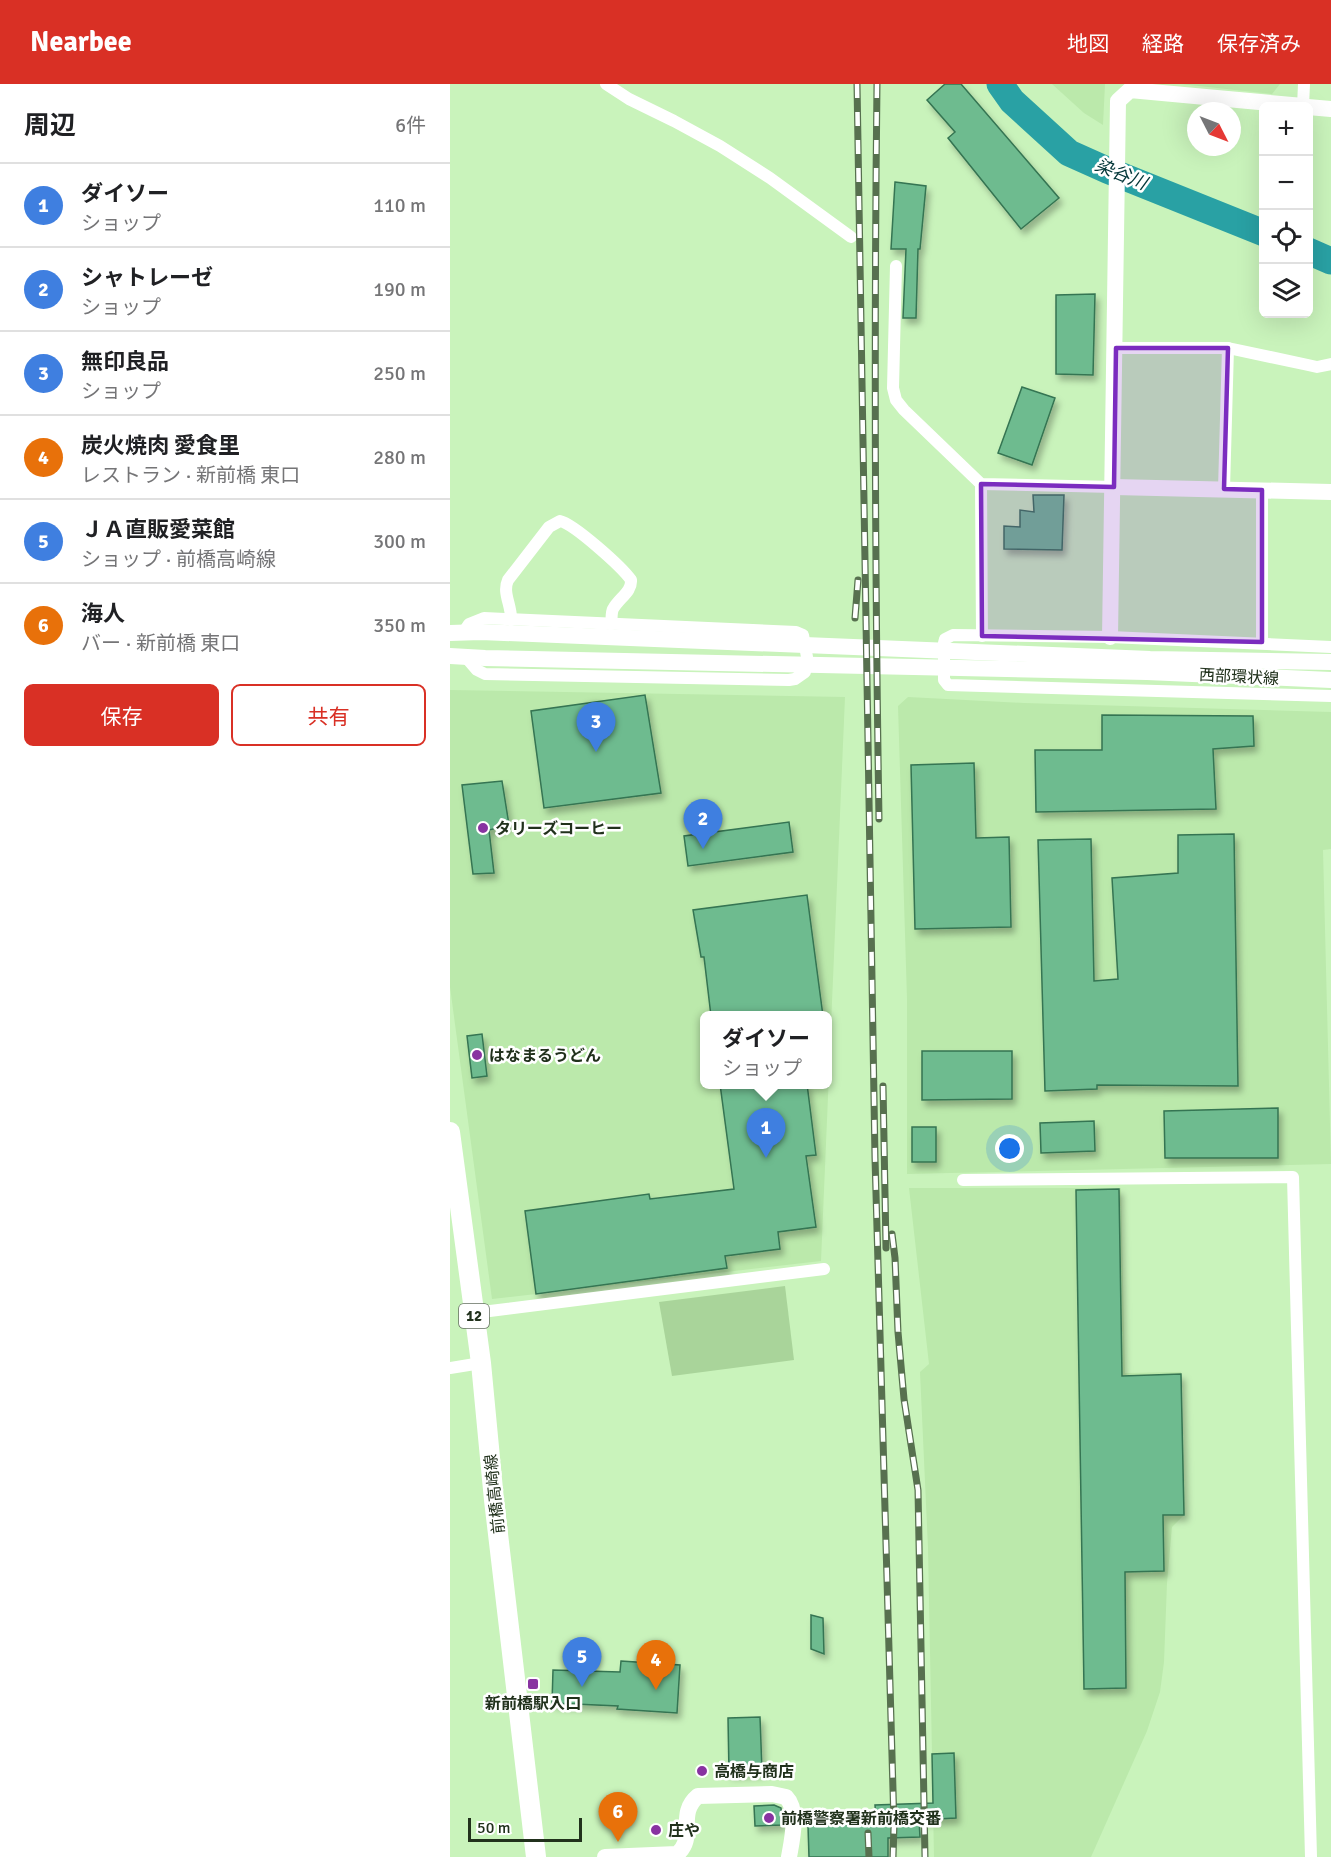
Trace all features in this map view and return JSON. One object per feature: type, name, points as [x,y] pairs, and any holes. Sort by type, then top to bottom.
[{"type":"main road","name":"前橋高崎線","points":[[450,1132],[480,1363],[536,1857]]},
{"type":"street","points":[[606,84],[629,99],[720,146],[770,178],[851,237]]},
{"type":"street","points":[[1303,102],[1304,84]]},
{"type":"street","points":[[1110,638],[1118,101],[1130,90],[1260,102]]},
{"type":"street","points":[[1313,107],[1331,109]]},
{"type":"street","points":[[896,266],[893,388],[896,400],[981,484],[1331,492]]},
{"type":"street","points":[[1116,348],[1228,348],[1317,367],[1331,364]]},
{"type":"street","points":[[1224,489],[1228,348]]},
{"type":"street","points":[[981,484],[982,636]]},
{"type":"street","points":[[1262,490],[1262,642]]},
{"type":"street","points":[[511,620],[505,589],[508,580],[549,527],[560,521],[586,538],[631,580],[629,589],[612,611],[611,624]]},
{"type":"street","points":[[457,633],[478,620],[796,632],[803,635],[807,657],[805,672],[789,680],[484,674],[458,656]]},
{"type":"street","points":[[457,633],[481,632],[1148,665]]},
{"type":"street","points":[[1331,647],[1262,642],[953,635],[945,639],[944,680],[948,685],[1331,696]]},
{"type":"street","points":[[458,656],[1148,665]]},
{"type":"street","name":"西部環状線","points":[[1148,665],[1331,662]]},
{"type":"street","name":"西部環状線","points":[[1148,665],[1331,680]]},
{"type":"street","points":[[963,1180],[1293,1178],[1311,1857]]},
{"type":"street","points":[[474,1313],[824,1269]]},
{"type":"street","points":[[450,1368],[480,1363]]},
{"type":"street","points":[[605,1857],[677,1854],[685,1847],[687,1813],[698,1796],[772,1794],[786,1797],[792,1804],[792,1832],[788,1857]]},
{"type":"highlighted area","points":[[1116,348],[1228,348],[1224,489],[1262,490],[1262,642],[982,636],[981,484],[1114,487]]},
{"type":"shaded area","points":[[1052,84],[1105,84],[1103,125],[1084,113]]},
{"type":"shaded area","points":[[1180,84],[1280,84],[1272,94]]},
{"type":"shaded area","points":[[450,690],[845,697],[832,1011],[700,1011],[700,1089],[828,1089],[821,1261],[492,1299],[450,987]]},
{"type":"shaded area","points":[[908,697],[1024,703],[1331,712],[1331,849],[1323,850],[1331,1164],[907,1174],[907,999],[898,706]]},
{"type":"shaded area","points":[[909,1188],[1121,1188],[1125,1373],[1181,1372],[1185,1514],[1172,1527],[1164,1662],[1160,1692],[1147,1731],[1091,1857],[934,1857],[928,1548],[920,1372],[929,1364]]},
{"type":"shaded area","points":[[785,1286],[794,1360],[672,1376],[659,1302]]},
{"type":"building","points":[[945,84],[961,84],[1059,198],[1021,229],[948,138],[955,132],[927,100]]},
{"type":"building","points":[[895,182],[926,186],[920,249],[918,249],[916,318],[903,318],[906,249],[891,249]]},
{"type":"building","points":[[1095,294],[1093,375],[1056,374],[1056,295]]},
{"type":"building","points":[[1022,387],[1055,398],[1032,465],[998,453]]},
{"type":"building","points":[[1033,495],[1064,495],[1062,550],[1004,549],[1004,526],[1020,527],[1020,510],[1034,512]]},
{"type":"building","points":[[645,695],[661,793],[544,808],[531,711]]},
{"type":"building","points":[[1102,715],[1253,716],[1254,746],[1213,749],[1216,809],[1036,812],[1035,750],[1102,750]]},
{"type":"building","points":[[974,763],[976,838],[1009,837],[1011,927],[915,929],[911,765]]},
{"type":"building","name":"タリーズコーヒー","points":[[502,781],[509,825],[489,830],[494,873],[473,874],[462,785]]},
{"type":"building","points":[[789,822],[793,852],[688,866],[684,836]]},
{"type":"building","points":[[1234,834],[1238,1086],[1097,1085],[1097,1089],[1045,1091],[1038,840],[1091,839],[1094,981],[1118,979],[1112,878],[1178,873],[1178,835]]},
{"type":"building","points":[[807,895],[822,1011],[710,1011],[704,957],[701,957],[693,910]]},
{"type":"building","points":[[482,1034],[487,1076],[472,1078],[467,1036]]},
{"type":"building","points":[[922,1051],[1012,1051],[1012,1099],[922,1100]]},
{"type":"building","points":[[721,1089],[808,1089],[816,1155],[806,1156],[816,1227],[778,1232],[780,1249],[725,1256],[727,1268],[536,1294],[525,1211],[649,1194],[650,1199],[734,1189]]},
{"type":"building","points":[[1278,1108],[1278,1158],[1165,1158],[1164,1111]]},
{"type":"building","points":[[1094,1121],[1095,1151],[1041,1153],[1040,1123]]},
{"type":"building","points":[[912,1127],[936,1127],[936,1162],[912,1162]]},
{"type":"building","points":[[1119,1189],[1122,1376],[1181,1374],[1184,1515],[1163,1515],[1164,1571],[1125,1572],[1126,1688],[1084,1689],[1076,1190]]},
{"type":"building","points":[[811,1615],[823,1618],[824,1654],[811,1649]]},
{"type":"building","points":[[621,1661],[680,1665],[677,1713],[617,1709],[618,1706],[552,1703],[553,1670],[620,1672]]},
{"type":"building","points":[[760,1717],[762,1771],[729,1773],[728,1718]]},
{"type":"building","points":[[954,1753],[956,1818],[919,1820],[920,1837],[888,1838],[888,1857],[809,1857],[808,1826],[871,1824],[871,1819],[876,1819],[875,1805],[933,1803],[932,1754]]},
{"type":"building","points":[[774,1805],[781,1808],[782,1825],[755,1826],[754,1806]]},
{"type":"waterway","name":"染谷川","points":[[1000,84],[1012,101],[1069,153],[1259,231]]},
{"type":"waterway","name":"染谷川","points":[[1313,253],[1331,261]]},
{"type":"railway","points":[[857,84],[875,1158],[894,1825],[893,1857]]},
{"type":"railway","points":[[877,84],[875,452],[879,819]]},
{"type":"railway","points":[[855,618],[858,580]]},
{"type":"railway","points":[[883,1086],[886,1248]]},
{"type":"railway","points":[[892,1234],[904,1399],[918,1490],[925,1857]]},
{"type":"railway","points":[[868,1833],[869,1857]]},
{"type":"place","name":"無印良品","points":[[596,752]]},
{"type":"place","name":"タリーズコーヒー","points":[[483,828]]},
{"type":"place","name":"シャトレーゼ","points":[[703,849]]},
{"type":"place","name":"はなまるうどん","points":[[477,1055]]},
{"type":"place","name":"ダイソー","points":[[766,1158]]},
{"type":"place","name":"新前橋駅入口","points":[[533,1684]]},
{"type":"place","name":"ＪＡ直販愛菜館","points":[[582,1687]]},
{"type":"place","name":"炭火焼肉 愛食里","points":[[656,1690]]},
{"type":"place","name":"高橋与商店","points":[[702,1771]]},
{"type":"place","name":"前橋警察署新前橋交番","points":[[769,1818]]},
{"type":"place","name":"庄や","points":[[656,1830]]},
{"type":"place","name":"海人","points":[[618,1842]]}]
